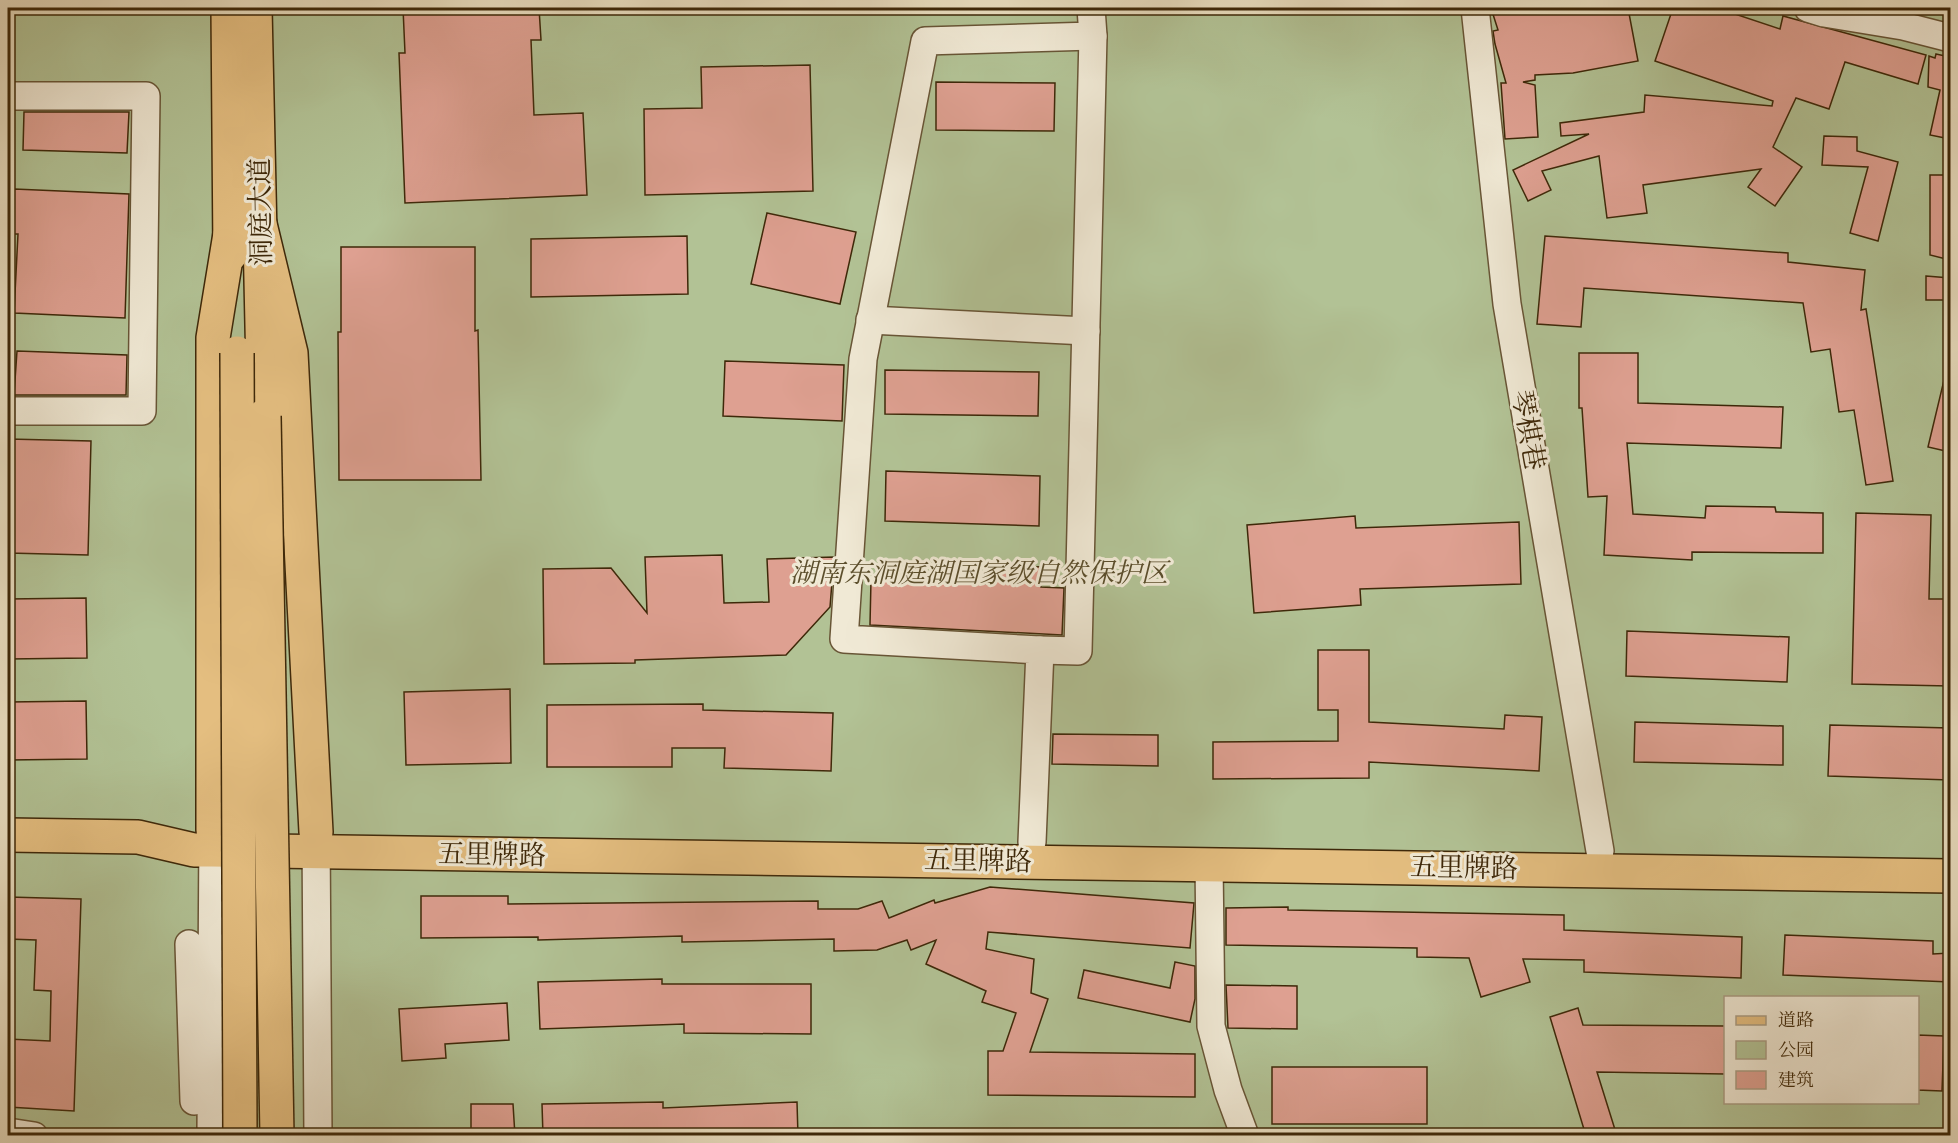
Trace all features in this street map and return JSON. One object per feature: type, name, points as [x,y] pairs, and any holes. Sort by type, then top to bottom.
[{"type":"main road","name":"洞庭大道","points":[[228,8],[245,229],[264,416],[278,1136]]},
{"type":"main road","name":"洞庭大道","points":[[240,1136],[237,353],[232,339],[245,229],[255,8]]},
{"type":"main road","points":[[211,837],[213,338],[245,229]]},
{"type":"main road","points":[[245,229],[291,353],[317,842]]},
{"type":"main road","name":"五里牌路","points":[[8,816],[138,818],[211,837],[317,842],[1209,863],[1950,876]]},
{"type":"main road","name":"五里牌路","points":[[8,835],[138,837],[194,849],[211,837]]},
{"type":"main road","name":"五里牌路","points":[[317,842],[1032,842],[1950,857]]},
{"type":"street","points":[[1091,8],[1093,36],[1078,651],[844,639],[863,359],[926,41],[1093,36]]},
{"type":"street","name":"琴棋巷","points":[[1474,8],[1507,304],[1600,850]]},
{"type":"street","points":[[1808,8],[1824,14],[1903,26],[1950,38]]},
{"type":"street","points":[[8,96],[146,96],[142,411],[8,411]]},
{"type":"street","points":[[870,320],[1086,331]]},
{"type":"street","points":[[1032,842],[1040,650]]},
{"type":"street","points":[[211,837],[211,1136]]},
{"type":"street","points":[[317,842],[318,1136]]},
{"type":"street","points":[[1209,863],[1211,1026],[1228,1090],[1245,1136]]},
{"type":"street","points":[[189,944],[195,1136]]},
{"type":"street","points":[[8,1132],[34,1136]]},
{"type":"green space","name":"湖南东洞庭湖国家级自然保护区","points":[[8,8],[1950,8],[1950,1135],[8,1135]]},
{"type":"building","points":[[403,8],[539,8],[541,40],[531,40],[534,115],[583,113],[587,195],[405,203],[399,53],[405,53]]},
{"type":"building","points":[[1491,8],[1628,8],[1638,61],[1573,73],[1535,75],[1535,80],[1523,82],[1535,85],[1538,137],[1505,139],[1501,83],[1506,83],[1495,44],[1493,31],[1498,30]]},
{"type":"building","points":[[1673,8],[1717,8],[1780,29],[1783,16],[1926,55],[1918,84],[1845,62],[1829,109],[1796,98],[1773,147],[1802,167],[1775,206],[1748,187],[1761,169],[1643,185],[1647,213],[1607,218],[1599,156],[1542,171],[1551,190],[1528,201],[1513,170],[1589,134],[1561,136],[1560,123],[1644,112],[1645,95],[1772,106],[1773,101],[1655,61]]},
{"type":"building","points":[[1936,54],[1950,57],[1950,139],[1930,135],[1940,90],[1928,87],[1929,56],[1935,58]]},
{"type":"building","points":[[810,65],[813,191],[645,195],[644,109],[702,108],[701,67]]},
{"type":"building","points":[[936,82],[1055,83],[1054,131],[936,130]]},
{"type":"building","points":[[24,112],[129,112],[127,153],[23,150]]},
{"type":"building","points":[[1824,136],[1857,137],[1857,151],[1898,162],[1878,241],[1850,233],[1868,167],[1822,165]]},
{"type":"building","points":[[1930,175],[1950,175],[1950,260],[1930,255]]},
{"type":"building","points":[[14,189],[129,194],[125,318],[14,313],[18,234],[12,234]]},
{"type":"building","points":[[767,213],[856,232],[840,304],[751,284]]},
{"type":"building","points":[[687,236],[688,294],[531,297],[531,239]]},
{"type":"building","points":[[1545,236],[1788,253],[1788,262],[1865,270],[1861,310],[1866,309],[1893,481],[1866,485],[1854,410],[1839,412],[1830,349],[1811,352],[1803,303],[1584,288],[1581,327],[1537,324]]},
{"type":"building","points":[[341,247],[475,247],[475,331],[478,330],[481,480],[339,480],[338,332],[341,332]]},
{"type":"building","points":[[1926,276],[1950,278],[1950,300],[1926,300]]},
{"type":"building","points":[[17,351],[127,355],[126,395],[14,395]]},
{"type":"building","points":[[1579,353],[1638,353],[1638,403],[1783,407],[1781,448],[1627,443],[1633,514],[1705,518],[1706,506],[1775,507],[1776,512],[1823,513],[1823,553],[1692,552],[1692,560],[1604,555],[1607,496],[1588,497],[1582,408],[1579,408]]},
{"type":"building","points":[[725,361],[844,365],[842,421],[723,416]]},
{"type":"building","points":[[885,370],[1039,372],[1038,416],[885,414]]},
{"type":"building","points":[[1944,380],[1950,381],[1950,452],[1928,447]]},
{"type":"building","points":[[8,439],[91,441],[88,555],[8,553]]},
{"type":"building","points":[[886,471],[1040,476],[1039,526],[885,521]]},
{"type":"building","points":[[1856,513],[1931,515],[1929,599],[1950,599],[1950,686],[1852,684]]},
{"type":"building","points":[[1355,516],[1356,528],[1519,522],[1521,584],[1360,589],[1361,605],[1254,613],[1247,525]]},
{"type":"building","points":[[722,555],[724,603],[769,602],[767,559],[834,557],[830,607],[786,655],[635,660],[635,663],[544,664],[543,569],[611,568],[647,613],[645,557]]},
{"type":"building","points":[[990,565],[1042,567],[1041,587],[1064,588],[1062,635],[870,625],[871,580],[989,584]]},
{"type":"building","points":[[86,598],[87,658],[8,659],[8,599]]},
{"type":"building","points":[[1627,631],[1789,637],[1787,682],[1626,676]]},
{"type":"building","points":[[1318,650],[1369,650],[1369,722],[1504,729],[1505,715],[1542,717],[1539,771],[1369,762],[1369,778],[1213,779],[1213,742],[1338,741],[1338,710],[1318,710]]},
{"type":"building","points":[[510,689],[511,763],[406,765],[404,692]]},
{"type":"building","points":[[86,701],[87,759],[8,760],[8,702]]},
{"type":"building","points":[[703,704],[703,710],[833,713],[831,771],[724,768],[725,748],[672,748],[672,767],[547,767],[547,705]]},
{"type":"building","points":[[1635,722],[1783,726],[1783,765],[1634,762]]},
{"type":"building","points":[[1830,725],[1950,728],[1950,780],[1828,776]]},
{"type":"building","points":[[1053,734],[1158,735],[1158,766],[1052,764]]},
{"type":"building","points":[[990,887],[1194,903],[1190,948],[988,932],[986,949],[1034,959],[1031,993],[1048,999],[1030,1052],[1195,1054],[1195,1097],[988,1095],[988,1051],[1003,1051],[1016,1013],[982,1002],[986,991],[926,964],[936,940],[911,950],[907,940],[877,950],[834,951],[834,939],[682,942],[682,936],[538,940],[538,937],[421,938],[421,896],[508,896],[508,904],[818,901],[818,909],[858,909],[882,901],[889,918],[934,900],[935,903]]},
{"type":"building","points":[[8,897],[81,899],[74,1111],[8,1107],[8,1039],[50,1041],[51,991],[34,990],[36,940],[8,939]]},
{"type":"building","points":[[1288,907],[1288,910],[1564,915],[1564,930],[1742,937],[1741,978],[1584,972],[1584,960],[1523,959],[1530,982],[1481,997],[1469,958],[1417,957],[1417,948],[1226,945],[1226,908]]},
{"type":"building","points":[[1785,935],[1933,941],[1933,954],[1950,953],[1950,982],[1783,975]]},
{"type":"building","points":[[1175,962],[1195,966],[1195,999],[1190,1022],[1078,998],[1084,970],[1170,988]]},
{"type":"building","points":[[662,979],[662,984],[811,984],[811,1034],[684,1033],[684,1024],[540,1029],[538,982]]},
{"type":"building","points":[[1226,985],[1297,986],[1297,1029],[1228,1028]]},
{"type":"building","points":[[507,1003],[509,1040],[445,1044],[446,1058],[402,1061],[399,1009]]},
{"type":"building","points":[[1578,1008],[1583,1025],[1724,1026],[1724,1074],[1597,1072],[1617,1136],[1586,1136],[1550,1017]]},
{"type":"building","points":[[1919,1035],[1944,1036],[1942,1091],[1919,1090]]},
{"type":"building","points":[[1272,1067],[1427,1067],[1427,1124],[1272,1124]]},
{"type":"building","points":[[663,1102],[663,1108],[797,1102],[798,1136],[543,1136],[542,1104]]},
{"type":"building","points":[[471,1104],[513,1104],[515,1136],[471,1136]]}]
